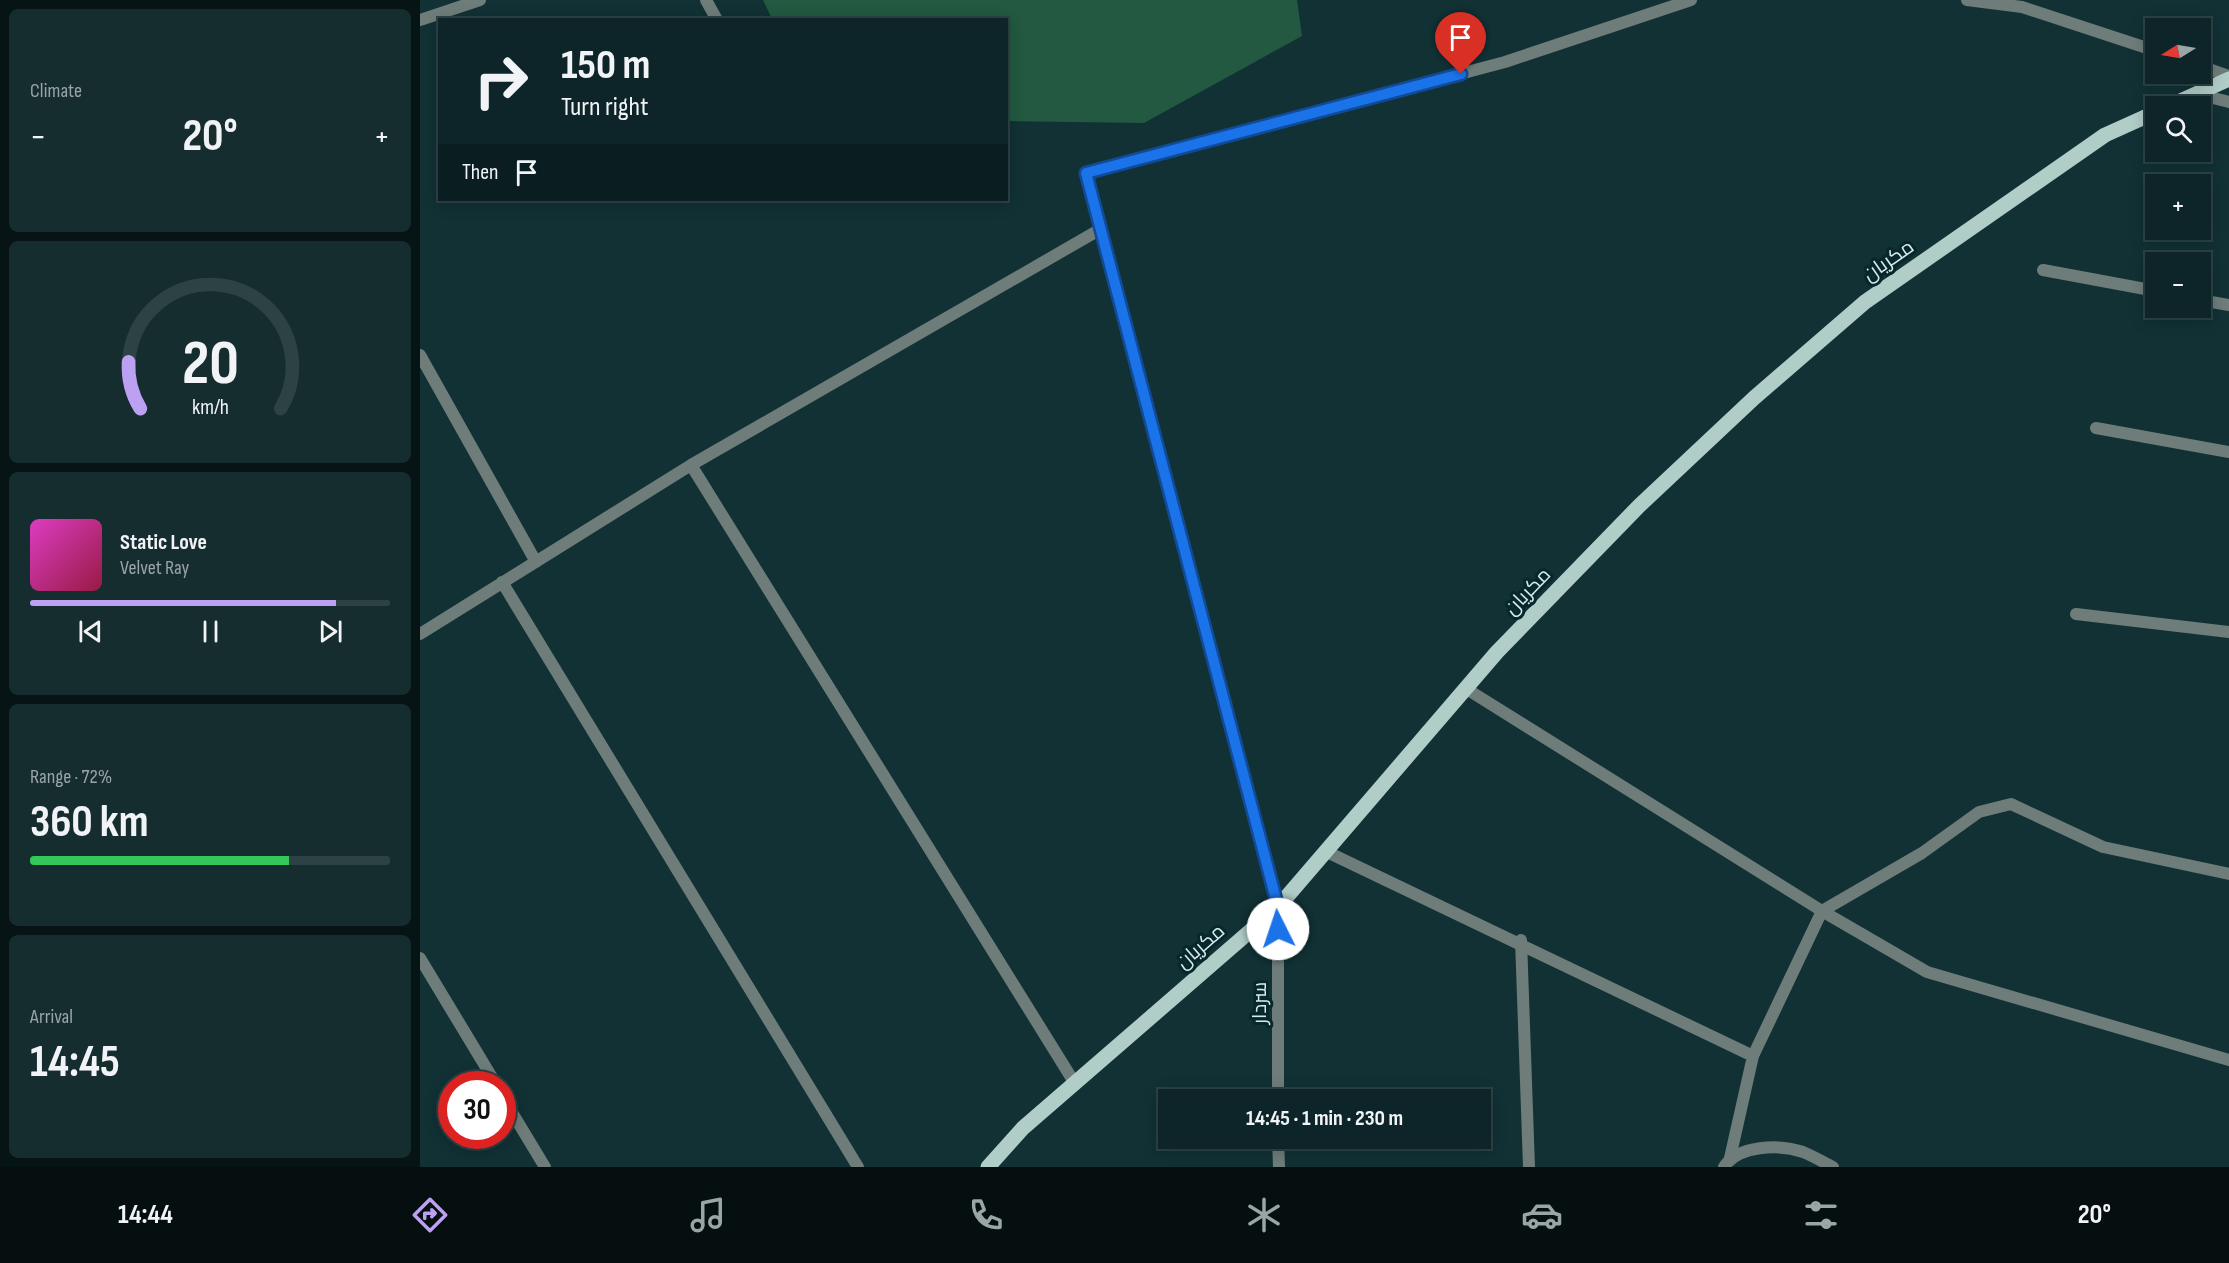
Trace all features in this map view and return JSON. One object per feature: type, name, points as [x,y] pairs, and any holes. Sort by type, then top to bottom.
[{"type":"main road","points":[[2192,96],[2229,77]]},
{"type":"main road","name":"مکریان","points":[[988,1167],[1023,1128],[1074,1082],[1278,907],[1465,688],[1639,506],[1754,398],[1865,302],[2105,135],[2145,117]]},
{"type":"street","points":[[420,20],[480,0]]},
{"type":"street","points":[[706,0],[716,18]]},
{"type":"street","name":"سردار","points":[[1278,1089],[1278,907],[1099,230],[1086,173],[1505,62],[1691,0]]},
{"type":"street","points":[[1967,0],[2022,7],[2145,47]]},
{"type":"street","points":[[2211,70],[2229,77]]},
{"type":"street","points":[[2197,94],[2229,102]]},
{"type":"street","points":[[420,634],[691,465],[1099,230]]},
{"type":"street","points":[[2043,270],[2145,289]]},
{"type":"street","points":[[2211,302],[2229,305]]},
{"type":"street","points":[[420,356],[536,562]]},
{"type":"street","points":[[2096,428],[2229,452]]},
{"type":"street","points":[[691,465],[1074,1082]]},
{"type":"street","points":[[502,582],[858,1167]]},
{"type":"street","points":[[2076,614],[2229,632]]},
{"type":"street","points":[[1465,688],[1822,911],[1927,972],[2229,1060]]},
{"type":"street","points":[[1727,1162],[1754,1056],[1822,911],[1922,853],[1979,812],[2011,804],[2103,846],[2229,874]]},
{"type":"street","points":[[1325,851],[1522,942],[1754,1056]]},
{"type":"street","points":[[1522,942],[1529,1167]]},
{"type":"street","points":[[420,958],[488,1071]]},
{"type":"street","points":[[516,1119],[545,1167]]},
{"type":"street","points":[[1727,1162],[1761,1147],[1802,1151],[1833,1167]]},
{"type":"street","points":[[1278,1149],[1278,1167]]},
{"type":"green space","points":[[763,0],[1297,0],[1302,36],[1144,123],[1008,121],[1008,18],[772,18]]},
{"type":"route","points":[[1278,929],[1278,907],[1099,230],[1086,173],[1461,74]]}]
